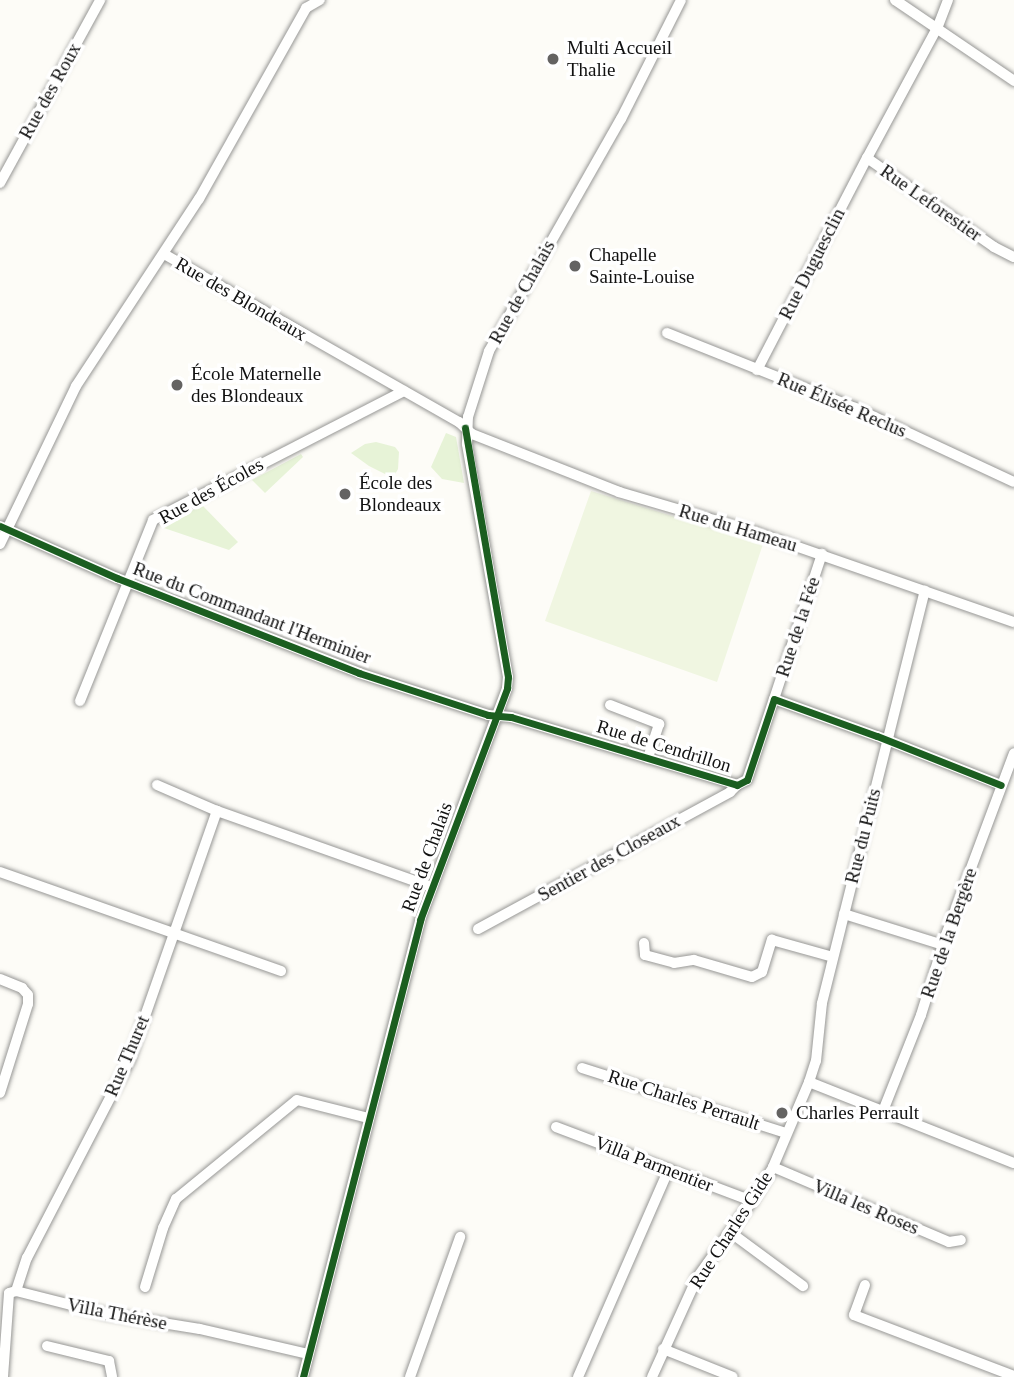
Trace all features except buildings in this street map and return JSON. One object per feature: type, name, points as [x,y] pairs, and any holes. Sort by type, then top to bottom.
[{"type":"street","name":"Rue des Roux","points":[[0,183],[100,0]]},
{"type":"street","points":[[303,4],[320,0]]},
{"type":"street","name":"Rue de Chalais","points":[[303,1377],[368,1118],[432,887],[497,716],[508,677],[465,428],[489,351],[621,119],[681,0]]},
{"type":"street","points":[[895,0],[1014,81]]},
{"type":"street","name":"Rue Leforestier","points":[[948,0],[937,28],[867,158],[994,247],[1014,257]]},
{"type":"street","name":"Rue des Blondeaux","points":[[303,4],[206,187],[163,254],[459,422],[465,428]]},
{"type":"street","name":"Rue Duguesclin","points":[[757,370],[867,158]]},
{"type":"street","points":[[0,544],[3,528],[76,386],[163,254]]},
{"type":"street","name":"Rue Élisée Reclus","points":[[667,333],[855,408],[1014,482]]},
{"type":"street","name":"Rue des Écoles","points":[[80,701],[153,520],[404,391]]},
{"type":"street","name":"Rue du Hameau","points":[[465,428],[472,434],[619,492],[822,554],[1014,622]]},
{"type":"street","name":"Rue du Commandant l'Herminier","points":[[3,528],[127,582],[359,673],[497,716]]},
{"type":"street","name":"Rue de la Fée","points":[[774,699],[822,554]]},
{"type":"street","name":"Rue du Puits","points":[[809,1082],[816,1060],[822,1003],[925,591]]},
{"type":"street","points":[[774,699],[886,739],[1001,785]]},
{"type":"street","name":"Rue de Cendrillon","points":[[497,716],[511,717],[737,785],[747,780],[774,699]]},
{"type":"street","points":[[610,705],[659,724],[648,758]]},
{"type":"street","name":"Rue de la Bergère","points":[[883,1111],[922,1015],[943,945],[1014,753]]},
{"type":"street","points":[[157,785],[217,811],[432,887]]},
{"type":"street","name":"Sentier des Closeaux","points":[[478,929],[730,792],[737,785]]},
{"type":"street","name":"Rue Thuret","points":[[16,1291],[27,1258],[130,1059],[217,811]]},
{"type":"street","points":[[0,872],[173,936],[281,971]]},
{"type":"street","points":[[844,914],[943,945]]},
{"type":"street","points":[[644,943],[645,955],[674,963],[694,960],[752,976],[762,972],[772,940],[833,957]]},
{"type":"street","points":[[0,979],[22,988],[28,995],[28,1004],[0,1093]]},
{"type":"street","name":"Rue Charles Perrault","points":[[582,1068],[786,1133]]},
{"type":"street","points":[[809,1082],[1014,1163]]},
{"type":"street","name":"Rue Charles Gide","points":[[652,1377],[697,1278],[773,1167],[809,1082]]},
{"type":"street","points":[[145,1287],[163,1228],[176,1199],[297,1100],[368,1118]]},
{"type":"street","name":"Villa Parmentier","points":[[556,1126],[752,1201]]},
{"type":"street","name":"Villa les Roses","points":[[773,1167],[949,1242],[961,1240]]},
{"type":"street","points":[[578,1377],[669,1169]]},
{"type":"street","points":[[730,1232],[803,1286]]},
{"type":"street","points":[[410,1377],[460,1237]]},
{"type":"street","points":[[865,1285],[854,1315],[1014,1376]]},
{"type":"street","points":[[3,1377],[9,1293],[16,1291]]},
{"type":"street","name":"Villa Thérèse","points":[[16,1291],[107,1314],[200,1329],[308,1354]]},
{"type":"street","points":[[47,1346],[109,1361],[112,1377]]},
{"type":"street","points":[[663,1349],[733,1377]]},
{"type":"green space","points":[[446,433],[456,437],[464,483],[442,479],[431,467]]},
{"type":"green space","points":[[376,442],[395,447],[399,452],[398,469],[393,478],[351,453],[365,444]]},
{"type":"green space","points":[[301,454],[303,457],[265,493],[252,480]]},
{"type":"green space","points":[[591,491],[763,544],[717,682],[545,621]]},
{"type":"green space","points":[[202,505],[238,542],[229,550],[161,527]]},
{"type":"cycle path","points":[[303,1377],[420,920],[507,688],[508,677],[465,428]]},
{"type":"cycle path","points":[[0,526],[117,578],[359,673],[488,715],[511,717],[737,785],[747,780],[774,699],[1001,785]]},
{"type":"place","name":"Multi Accueil Thalie","points":[[553,59]]},
{"type":"place","name":"Chapelle Sainte-Louise","points":[[575,266]]},
{"type":"place","name":"École Maternelle des Blondeaux","points":[[177,385]]},
{"type":"place","name":"École des Blondeaux","points":[[345,494]]},
{"type":"place","name":"Charles Perrault","points":[[782,1113]]}]
